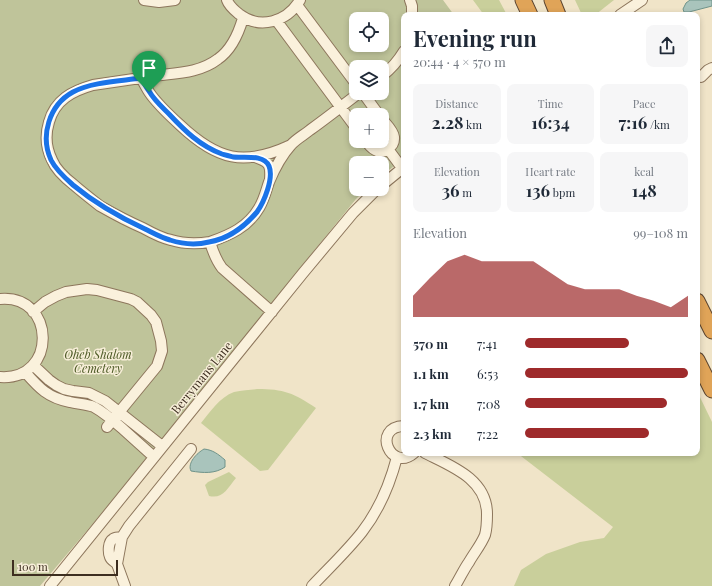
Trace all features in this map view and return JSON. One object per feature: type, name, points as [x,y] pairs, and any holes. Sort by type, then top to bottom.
[{"type":"highway","points":[[523,0],[529,12]]},
{"type":"highway","points":[[552,0],[557,12]]},
{"type":"highway","points":[[700,307],[712,331]]},
{"type":"highway","points":[[700,366],[712,390]]},
{"type":"street","points":[[144,0],[159,2],[175,0]]},
{"type":"street","points":[[226,0],[233,10],[244,18],[250,21],[259,22],[268,22],[284,17],[299,3],[349,74]]},
{"type":"street","points":[[410,0],[412,12]]},
{"type":"street","points":[[624,12],[642,0]]},
{"type":"street","points":[[244,18],[240,30],[233,42],[220,58],[200,69],[93,85],[72,92],[56,107],[47,128],[46,140],[52,161],[65,178],[101,206],[136,225],[170,240],[196,244],[224,238],[244,226],[251,219],[259,209],[270,181],[282,159],[292,145]]},
{"type":"street","points":[[276,20],[349,119]]},
{"type":"street","points":[[389,70],[401,56]]},
{"type":"street","points":[[701,77],[712,68]]},
{"type":"street","points":[[141,78],[149,92],[161,106],[193,138],[208,148],[233,157],[255,157],[266,155],[292,145],[350,100]]},
{"type":"street","points":[[372,148],[379,152],[384,152],[392,146],[394,137],[389,129]]},
{"type":"street","points":[[388,149],[401,165]]},
{"type":"street","points":[[255,157],[269,164],[270,181]]},
{"type":"street","points":[[389,179],[401,170]]},
{"type":"street","name":"Berrymans Lane","points":[[50,586],[162,446],[353,213],[370,196]]},
{"type":"street","points":[[210,242],[213,253],[222,268],[272,312]]},
{"type":"street","points":[[33,312],[45,302],[56,296],[66,292],[87,289],[97,290],[131,299],[151,314],[156,322],[161,340],[162,351],[160,358],[157,366],[110,424]]},
{"type":"street","points":[[0,299],[15,300],[25,305],[33,312],[39,320],[44,341],[40,354],[33,365],[25,372],[17,376],[0,378]]},
{"type":"street","points":[[33,365],[56,385],[64,389],[89,393],[105,401],[162,446]]},
{"type":"street","points":[[25,372],[50,396],[92,407],[110,424],[154,456]]},
{"type":"street","points":[[401,427],[391,430],[387,438],[388,448],[391,453],[397,457],[403,458],[410,456]]},
{"type":"street","points":[[125,586],[116,564],[122,538],[129,526],[191,449]]},
{"type":"street","points":[[431,456],[461,472],[470,479],[482,493],[486,501],[487,519],[484,536],[464,568],[455,586]]},
{"type":"street","points":[[312,586],[351,545],[371,519],[385,493],[397,457]]},
{"type":"green space","name":"Oheb Shalom Cemetery","points":[[0,0],[443,0],[452,12],[401,12],[401,161],[389,170],[389,156],[349,156],[349,196],[359,196],[96,520],[40,586],[0,586]]},
{"type":"green space","points":[[473,0],[499,0],[505,12],[482,12]]},
{"type":"green space","points":[[575,0],[614,0],[599,12],[581,12]]},
{"type":"green space","points":[[257,389],[282,391],[295,395],[316,408],[268,470],[260,471],[201,423],[224,397],[237,391]]},
{"type":"green space","points":[[700,397],[712,422],[712,586],[514,586],[521,570],[546,554],[580,542],[604,538],[613,527],[521,456],[700,456]]},
{"type":"green space","points":[[229,472],[236,478],[227,489],[221,495],[214,497],[209,496],[205,485],[208,482]]},
{"type":"water","points":[[690,0],[712,0],[712,6],[684,12],[683,9],[686,3]]},
{"type":"water","points":[[204,449],[210,450],[225,460],[225,467],[217,471],[209,472],[191,471],[190,465],[198,453]]},
{"type":"route","points":[[141,78],[149,92],[177,123],[193,138],[208,148],[233,157],[255,157],[269,164],[270,181],[263,200],[259,209],[244,226],[224,238],[210,242],[196,244],[170,240],[136,225],[101,206],[65,178],[58,170],[52,161],[48,150],[46,140],[47,128],[56,107],[64,98],[81,88],[141,78]]}]
